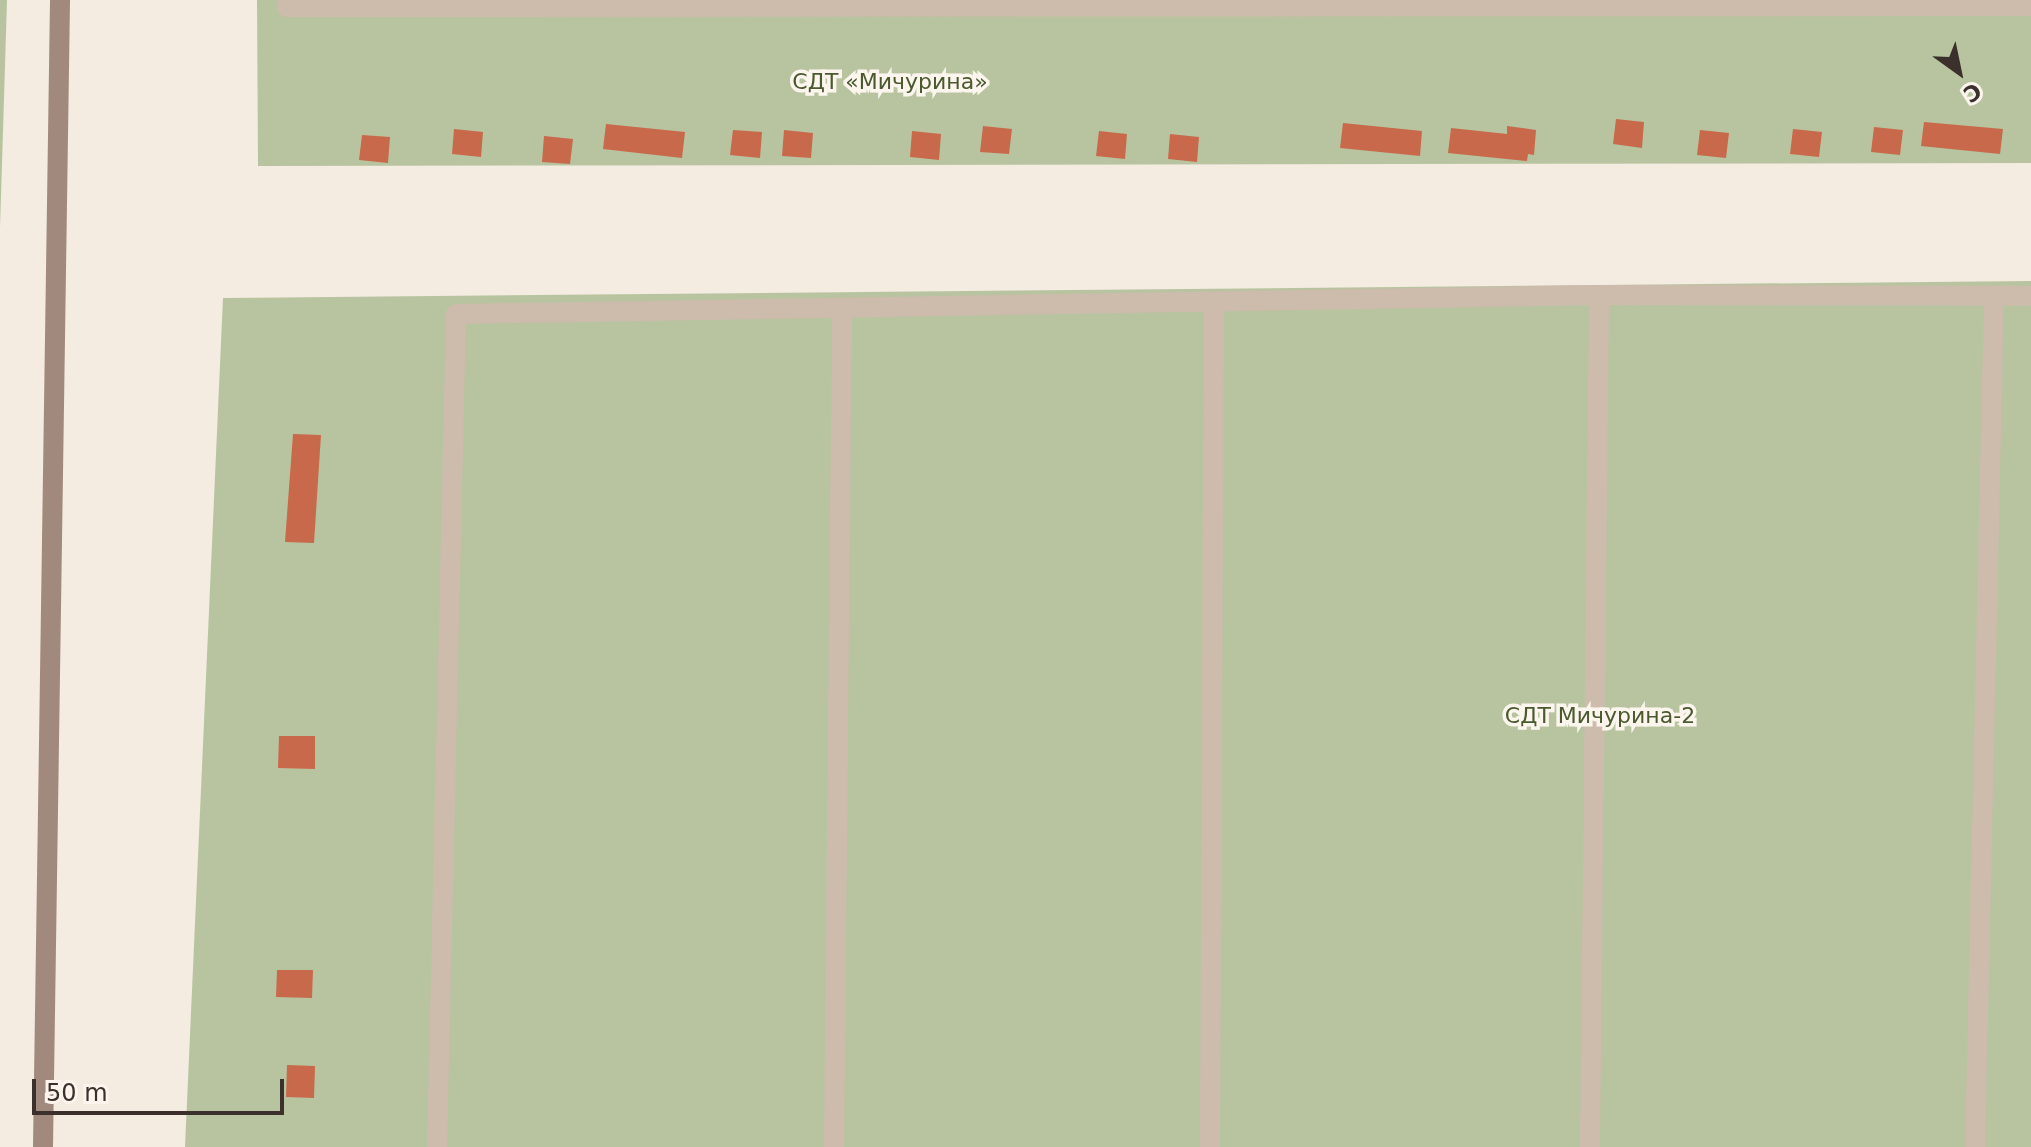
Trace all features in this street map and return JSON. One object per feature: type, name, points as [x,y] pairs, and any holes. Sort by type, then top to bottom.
[{"type":"street","points":[[43,1147],[60,0]]},
{"type":"lane","points":[[287,0],[287,7],[2031,6]]},
{"type":"lane","points":[[1590,1147],[1599,295]]},
{"type":"lane","points":[[437,1147],[456,314],[1599,295],[2031,296]]},
{"type":"lane","points":[[1975,1147],[1994,296]]},
{"type":"lane","points":[[1210,1147],[1214,302]]},
{"type":"lane","points":[[834,1147],[842,308]]},
{"type":"green space","points":[[0,0],[7,0],[0,228]]},
{"type":"green space","name":"СДТ «Мичурина»","points":[[257,0],[2031,0],[2031,163],[258,166]]},
{"type":"green space","name":"СДТ Мичурина-2","points":[[2031,281],[2031,1147],[185,1147],[223,298]]},
{"type":"building","points":[[1616,119],[1644,122],[1642,148],[1613,144]]},
{"type":"building","points":[[1924,122],[2003,129],[2000,154],[1921,146]]},
{"type":"building","points":[[1343,123],[1422,131],[1420,156],[1340,148]]},
{"type":"building","points":[[606,124],[685,132],[682,158],[603,149]]},
{"type":"building","points":[[983,126],[1012,129],[1009,154],[980,152]]},
{"type":"building","points":[[1507,126],[1536,130],[1534,155],[1528,154],[1527,161],[1448,153],[1451,128],[1507,134]]},
{"type":"building","points":[[1874,127],[1903,130],[1900,155],[1871,152]]},
{"type":"building","points":[[454,129],[483,132],[481,157],[452,154]]},
{"type":"building","points":[[1793,129],[1822,132],[1819,157],[1790,154]]},
{"type":"building","points":[[733,130],[762,132],[760,158],[730,155]]},
{"type":"building","points":[[784,130],[813,133],[811,158],[782,156]]},
{"type":"building","points":[[1700,130],[1729,133],[1726,158],[1697,155]]},
{"type":"building","points":[[912,131],[941,134],[939,160],[910,157]]},
{"type":"building","points":[[1099,131],[1127,134],[1125,159],[1096,156]]},
{"type":"building","points":[[1170,134],[1199,137],[1197,162],[1168,159]]},
{"type":"building","points":[[362,135],[390,137],[388,163],[359,160]]},
{"type":"building","points":[[544,136],[573,139],[570,164],[542,162]]},
{"type":"building","points":[[293,434],[321,435],[314,543],[285,542]]},
{"type":"building","points":[[279,736],[315,736],[315,769],[278,768]]},
{"type":"building","points":[[277,970],[313,970],[312,998],[276,997]]},
{"type":"building","points":[[287,1065],[315,1066],[314,1098],[286,1097]]}]
